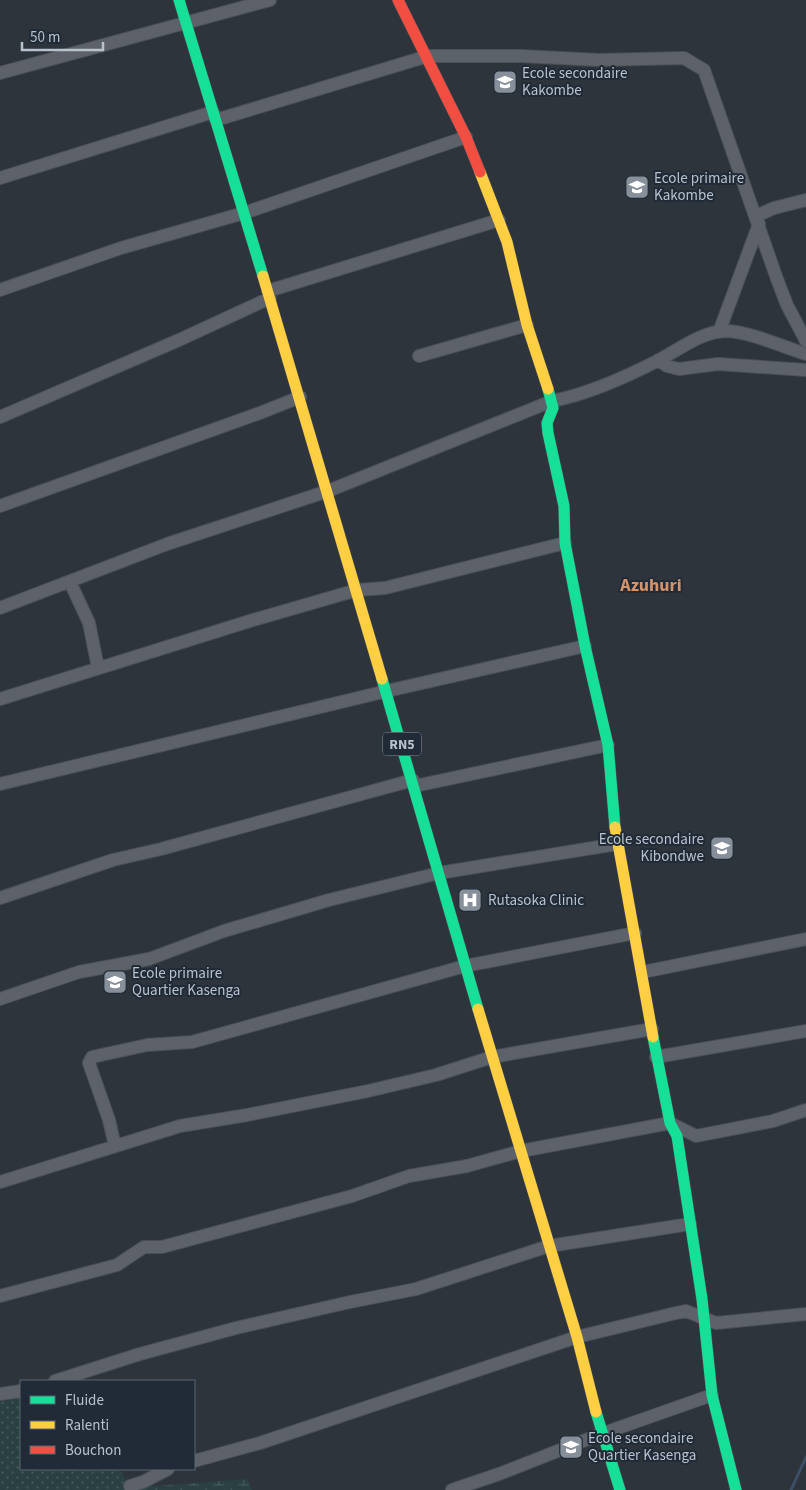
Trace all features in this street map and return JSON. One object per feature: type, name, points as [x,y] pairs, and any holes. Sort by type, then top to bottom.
[{"type":"main road","name":"RN5","points":[[179,0],[387,690],[492,1058],[577,1337],[601,1434],[620,1490]]},
{"type":"main road","points":[[398,0],[428,56],[466,137],[499,220],[507,242],[527,325],[552,400],[553,408],[547,423],[548,433],[564,506],[566,543],[584,646],[608,745],[616,844],[643,972],[656,1057],[670,1123],[677,1136],[703,1316],[712,1395],[736,1490]]},
{"type":"street","points":[[0,73],[270,0]]},
{"type":"street","points":[[0,178],[428,56],[521,56],[599,60],[684,58],[704,70],[787,305],[806,341]]},
{"type":"street","points":[[0,290],[121,248],[244,213],[466,137]]},
{"type":"street","points":[[719,332],[757,220],[774,208],[806,200]]},
{"type":"street","points":[[0,417],[180,340],[269,294],[499,220]]},
{"type":"street","points":[[419,356],[527,325]]},
{"type":"street","points":[[0,608],[183,538],[328,491],[552,400],[571,397],[595,388],[658,360],[698,339],[719,332],[734,331],[806,354]]},
{"type":"street","points":[[658,360],[668,366],[679,369],[718,364],[806,370]]},
{"type":"street","points":[[0,506],[300,397]]},
{"type":"street","points":[[0,699],[357,590],[385,588],[566,543]]},
{"type":"street","points":[[70,582],[89,623],[98,668]]},
{"type":"street","points":[[0,784],[91,764],[387,690],[584,646]]},
{"type":"street","points":[[0,898],[113,860],[414,783],[608,745]]},
{"type":"street","points":[[0,999],[79,972],[148,959],[224,931],[329,900],[439,874],[616,844]]},
{"type":"street","points":[[115,1146],[109,1120],[89,1063],[92,1057],[146,1045],[192,1042],[465,966],[635,933]]},
{"type":"street","points":[[643,972],[806,939]]},
{"type":"street","points":[[0,1182],[180,1126],[368,1091],[436,1075],[492,1058],[652,1029]]},
{"type":"street","points":[[656,1057],[806,1031]]},
{"type":"street","points":[[0,1296],[117,1265],[144,1247],[162,1247],[343,1198],[409,1176],[467,1166],[521,1151],[670,1123],[696,1136],[773,1121],[806,1110]]},
{"type":"street","points":[[58,1380],[140,1354],[236,1328],[416,1289],[549,1246],[690,1224]]},
{"type":"street","points":[[195,1461],[260,1443],[577,1337],[686,1311],[716,1322],[806,1314]]},
{"type":"street","points":[[0,1394],[20,1391]]},
{"type":"street","points":[[452,1490],[712,1395]]},
{"type":"street","points":[[130,1486],[143,1482],[166,1470]]},
{"type":"green space","points":[[20,1397],[20,1470],[120,1470],[129,1488],[141,1487],[142,1490],[0,1490],[0,1402]]},
{"type":"green space","points":[[247,1479],[252,1490],[142,1490],[141,1487]]},
{"type":"waterway","points":[[791,1490],[806,1457]]},
{"type":"traffic: fast","points":[[179,0],[263,276]]},
{"type":"traffic: fast","points":[[548,389],[553,408],[547,423],[548,433],[564,506],[565,543],[585,646],[608,745],[615,827]]},
{"type":"traffic: fast","points":[[382,679],[478,1009]]},
{"type":"traffic: fast","points":[[653,1037],[670,1123],[677,1136],[702,1299],[712,1395],[736,1490]]},
{"type":"traffic: fast","points":[[596,1412],[620,1490]]},
{"type":"traffic: slow","points":[[480,172],[507,242],[527,325],[548,389]]},
{"type":"traffic: slow","points":[[263,276],[382,679]]},
{"type":"traffic: slow","points":[[615,827],[653,1037]]},
{"type":"traffic: slow","points":[[478,1009],[577,1337],[596,1412]]},
{"type":"traffic: jam","points":[[398,0],[466,137],[480,172]]},
{"type":"place","name":"Ecole secondaire Kakombe","points":[[505,82]]},
{"type":"place","name":"Ecole primaire Kakombe","points":[[637,187]]},
{"type":"place","name":"Ecole secondaire Kibondwe","points":[[722,848]]},
{"type":"place","name":"Rutasoka Clinic","points":[[470,900]]},
{"type":"place","name":"Ecole primaire Quartier Kasenga","points":[[115,982]]},
{"type":"place","name":"Ecole secondaire Quartier Kasenga","points":[[571,1447]]},
{"type":"district","name":"Azuhuri","points":[[651,585]]}]
